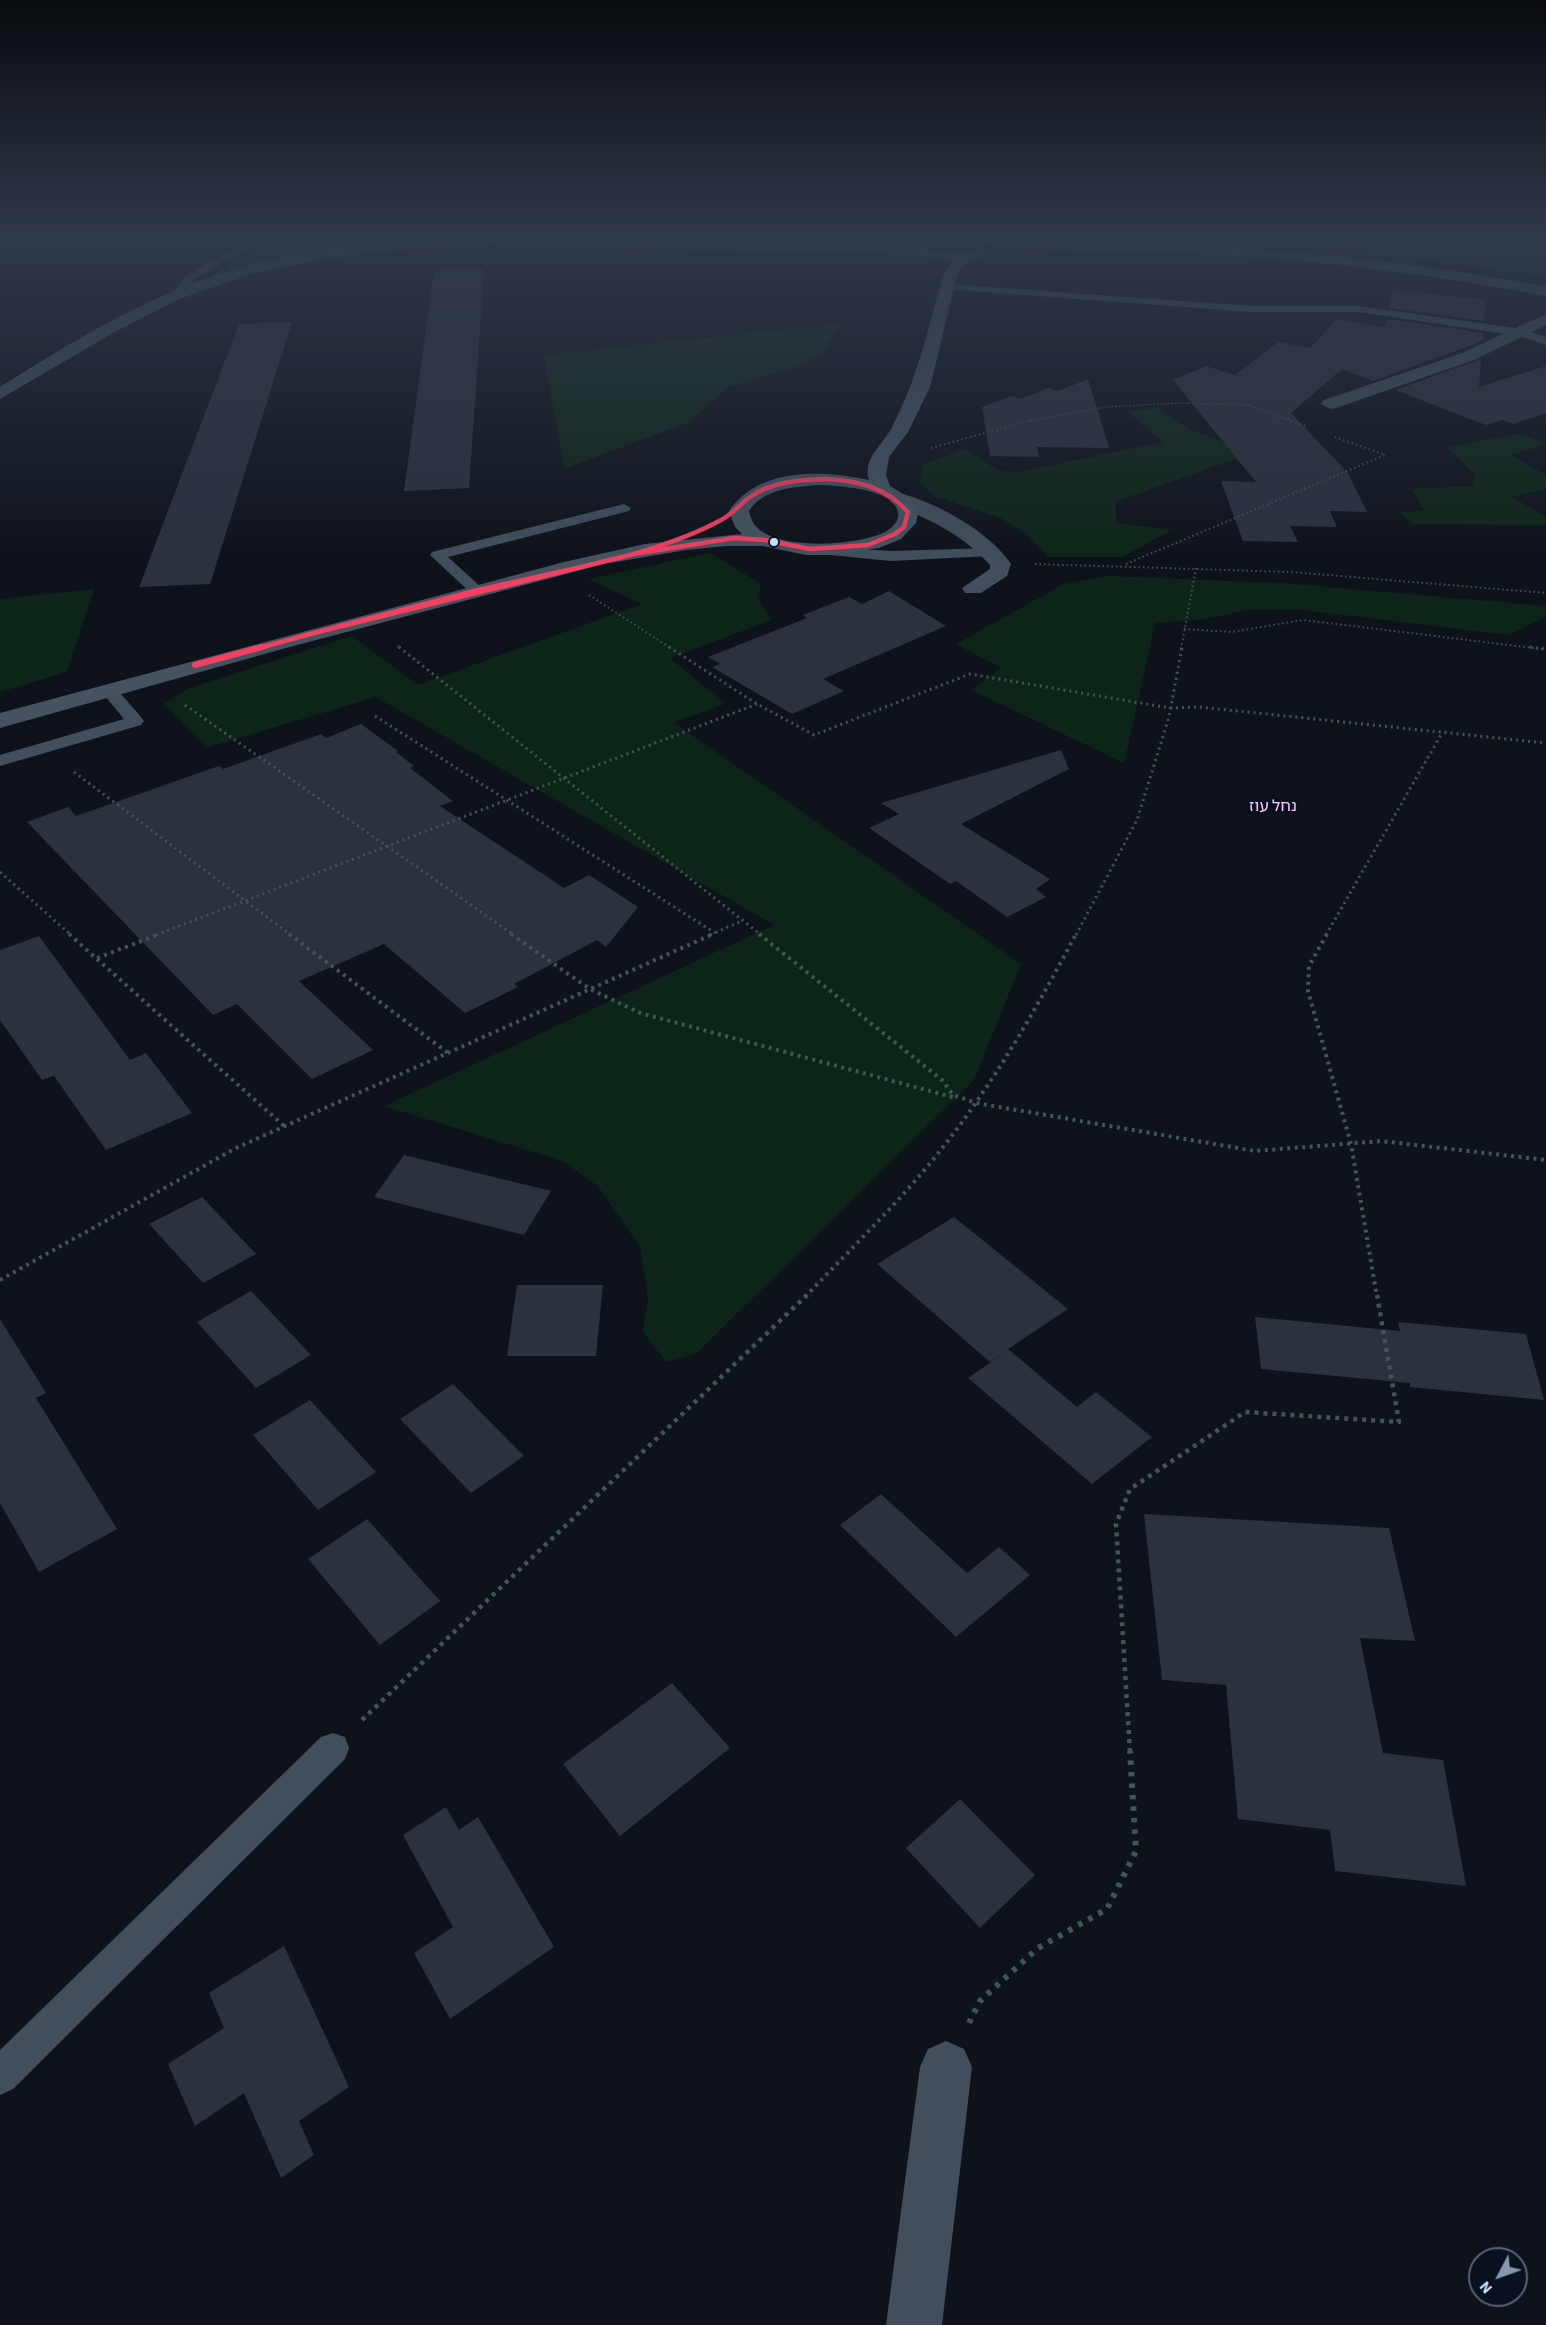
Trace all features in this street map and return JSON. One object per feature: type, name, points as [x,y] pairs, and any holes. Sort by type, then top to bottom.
[{"type":"street","points":[[0,394],[77,348]]},
{"type":"street","points":[[644,550],[717,540],[765,540],[810,549],[831,550],[868,545],[899,531],[908,520],[908,512],[890,494],[877,475],[880,460],[913,408],[930,348]]},
{"type":"street","points":[[1330,404],[1484,348]]},
{"type":"street","points":[[819,479],[880,460]]},
{"type":"street","points":[[765,540],[745,528],[739,511],[743,502],[765,488],[800,480],[853,482],[890,494],[973,536],[995,558],[1000,572],[973,588]]},
{"type":"street","points":[[0,721],[147,679],[477,591],[644,550],[701,530],[739,511]]},
{"type":"street","points":[[899,531],[932,530],[973,536]]},
{"type":"street","points":[[914,2325],[946,2067]]},
{"type":"lane","points":[[477,591],[437,555],[624,508]]},
{"type":"lane","points":[[810,549],[891,556],[995,558]]},
{"type":"lane","points":[[0,761],[135,721],[108,690]]},
{"type":"lane","points":[[0,2076],[333,1748]]},
{"type":"path","points":[[880,460],[1040,418],[1106,407],[1178,403],[1248,405],[1311,428]]},
{"type":"path","points":[[1126,564],[1385,455],[1332,436]]},
{"type":"path","points":[[995,558],[1353,576],[1546,594]]},
{"type":"path","points":[[333,1748],[803,1299],[921,1174],[976,1103],[1053,978],[1137,820],[1170,708],[1196,568]]},
{"type":"path","points":[[554,572],[757,704],[814,735],[970,674],[1170,708],[1199,707],[1546,743]]},
{"type":"path","points":[[1184,629],[1232,632],[1304,620],[1546,649]]},
{"type":"path","points":[[397,645],[942,1080],[953,1095],[976,1103]]},
{"type":"path","points":[[147,679],[591,989],[640,1014],[976,1103],[1255,1151],[1381,1141],[1546,1160]]},
{"type":"path","points":[[97,958],[757,704]]},
{"type":"path","points":[[375,716],[715,933]]},
{"type":"path","points":[[946,2067],[980,2001],[1038,1948],[1107,1909],[1136,1851],[1116,1524],[1130,1489],[1245,1412],[1399,1422],[1351,1144],[1308,991],[1309,966],[1442,733]]},
{"type":"path","points":[[42,749],[448,1053]]},
{"type":"path","points":[[0,872],[284,1126]]},
{"type":"path","points":[[0,1280],[236,1148],[742,921]]},
{"type":"green space","points":[[615,348],[826,348],[823,353],[797,366],[728,387],[689,422],[564,469],[544,355]]},
{"type":"green space","points":[[1156,408],[1190,430],[1254,452],[1115,502],[1117,523],[1172,530],[1122,557],[1048,557],[1028,536],[1001,518],[936,497],[919,482],[924,464],[965,449],[999,471],[1018,472],[1163,442],[1128,412]]},
{"type":"green space","points":[[1522,434],[1546,444],[1511,455],[1546,475],[1546,489],[1512,497],[1546,517],[1546,525],[1413,524],[1400,512],[1425,511],[1412,489],[1472,486],[1475,474],[1447,447]]},
{"type":"green space","points":[[710,553],[761,584],[757,598],[772,620],[670,658],[725,704],[673,722],[1021,964],[974,1080],[696,1354],[666,1362],[643,1332],[648,1298],[640,1247],[598,1186],[562,1161],[384,1106],[774,925],[376,697],[208,747],[163,704],[189,688],[352,636],[418,685],[642,604],[588,579]]},
{"type":"green space","points":[[1108,576],[1282,583],[1546,606],[1546,617],[1508,635],[1302,610],[1249,610],[1205,619],[1155,623],[1124,763],[971,690],[1001,668],[956,644],[1064,584]]},
{"type":"green space","points":[[94,589],[67,672],[0,692],[0,599]]},
{"type":"building","points":[[230,348],[284,348],[210,584],[139,587]]},
{"type":"building","points":[[423,348],[479,348],[469,488],[404,491]]},
{"type":"building","points":[[1271,348],[1465,348],[1373,381],[1342,369],[1291,413],[1348,473],[1367,512],[1330,511],[1337,527],[1290,526],[1298,542],[1243,541],[1221,481],[1256,482],[1173,380],[1206,366],[1235,375]]},
{"type":"building","points":[[1481,359],[1479,387],[1546,366],[1546,413],[1513,424],[1503,420],[1486,425],[1395,390]]},
{"type":"building","points":[[1088,379],[1109,448],[1037,447],[1039,457],[990,456],[982,407],[1011,396],[1021,399],[1049,388],[1058,391]]},
{"type":"building","points":[[889,591],[946,626],[823,679],[844,691],[792,714],[712,667],[720,664],[708,657],[807,618],[803,615],[849,597],[862,604]]},
{"type":"building","points":[[361,724],[398,751],[396,752],[414,766],[410,768],[453,801],[440,806],[564,888],[589,875],[638,907],[606,947],[597,940],[514,984],[518,987],[465,1013],[384,944],[299,981],[373,1050],[312,1079],[237,1004],[213,1015],[27,822],[68,807],[76,816],[219,766],[223,769],[321,734],[326,738]]},
{"type":"building","points":[[1061,750],[1069,769],[961,824],[1050,879],[1036,889],[1046,897],[1007,917],[956,881],[950,884],[869,828],[899,814],[881,803]]},
{"type":"building","points":[[39,936],[130,1060],[146,1053],[192,1113],[106,1150],[54,1076],[42,1080],[0,1020],[0,950]]},
{"type":"building","points":[[404,1155],[551,1191],[524,1235],[374,1197]]},
{"type":"building","points":[[202,1197],[256,1254],[203,1283],[149,1224]]},
{"type":"building","points":[[954,1217],[1068,1309],[1008,1349],[1077,1407],[1096,1392],[1152,1437],[1092,1484],[968,1378],[1001,1355],[990,1362],[877,1264]]},
{"type":"building","points":[[517,1285],[603,1285],[596,1356],[507,1356]]},
{"type":"building","points":[[251,1291],[311,1355],[256,1388],[197,1322]]},
{"type":"building","points":[[1255,1317],[1400,1331],[1398,1322],[1526,1334],[1544,1400],[1410,1387],[1410,1383],[1261,1369]]},
{"type":"building","points":[[0,1319],[46,1393],[36,1398],[117,1529],[39,1572],[0,1503]]},
{"type":"building","points":[[453,1384],[524,1456],[471,1493],[400,1419]]},
{"type":"building","points":[[310,1400],[376,1472],[318,1510],[253,1435]]},
{"type":"building","points":[[881,1494],[967,1573],[999,1547],[1030,1575],[956,1637],[840,1525]]},
{"type":"building","points":[[1144,1514],[1389,1528],[1415,1641],[1360,1638],[1383,1753],[1443,1760],[1466,1886],[1335,1871],[1330,1830],[1238,1819],[1226,1685],[1162,1680]]},
{"type":"building","points":[[367,1519],[440,1601],[380,1645],[308,1559]]},
{"type":"building","points":[[672,1683],[730,1748],[620,1836],[563,1764]]},
{"type":"building","points":[[960,1799],[1035,1875],[980,1928],[906,1848]]},
{"type":"building","points":[[446,1807],[459,1830],[478,1817],[554,1947],[450,2019],[414,1953],[453,1927],[403,1835]]},
{"type":"building","points":[[284,1946],[349,2087],[299,2121],[314,2155],[281,2178],[244,2093],[195,2126],[168,2064],[224,2028],[209,1993]]},
{"type":"transit line","points":[[827,479],[861,483],[882,490],[908,512],[904,527],[895,534],[868,545],[810,549],[765,540],[734,538],[634,554],[713,525],[732,514],[751,496],[768,487],[788,482],[827,479]]},
{"type":"transit line","points":[[577,568],[634,554]]},
{"type":"transit line","points":[[577,568],[634,554]]},
{"type":"transit line","points":[[310,634],[474,591],[577,568]]},
{"type":"transit line","points":[[310,634],[577,568]]},
{"type":"transit line","points":[[195,665],[310,634]]},
{"type":"transit line","points":[[195,665],[310,634]]},
{"type":"district","name":"נחל עוז","points":[[1273,807]]}]
